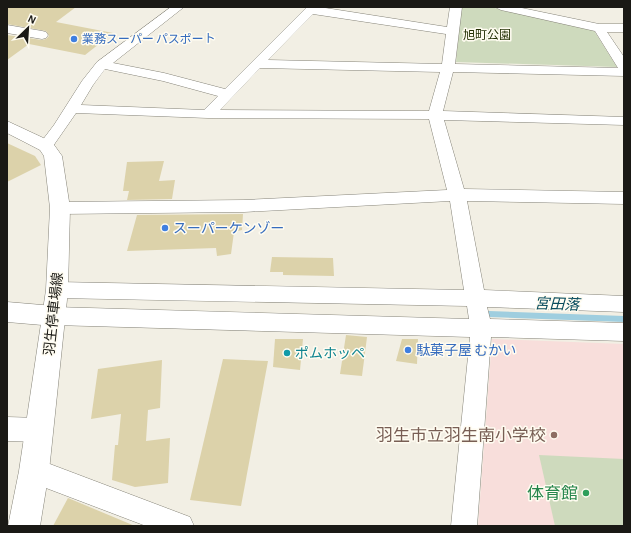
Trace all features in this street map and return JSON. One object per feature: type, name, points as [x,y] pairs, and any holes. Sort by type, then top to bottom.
[{"type":"main road","points":[[7,126],[46,146]]},
{"type":"main road","name":"羽生停車場線","points":[[24,526],[34,471],[57,290],[60,208],[53,156],[46,146]]},
{"type":"main road","points":[[7,312],[54,316]]},
{"type":"street","points":[[46,146],[57,133],[86,83],[102,65],[178,7]]},
{"type":"street","points":[[456,7],[448,67],[435,115],[456,195],[481,328],[464,526]]},
{"type":"street","points":[[501,7],[514,8],[599,28],[624,28]]},
{"type":"street","points":[[208,114],[312,9],[454,31]]},
{"type":"street","points":[[599,28],[624,67]]},
{"type":"street","points":[[7,29],[42,35]]},
{"type":"street","points":[[258,64],[624,72]]},
{"type":"street","points":[[102,65],[164,77],[228,94]]},
{"type":"street","points":[[71,109],[208,114],[435,115],[624,121]]},
{"type":"street","points":[[60,208],[244,206],[456,195],[624,198]]},
{"type":"street","points":[[57,290],[476,298],[624,304]]},
{"type":"street","points":[[54,316],[624,332]]},
{"type":"street","points":[[7,429],[39,430]]},
{"type":"street","points":[[34,471],[181,526]]},
{"type":"shaded area","name":"羽生市立羽生南小学校","points":[[492,339],[624,344],[624,526],[478,526]]},
{"type":"green space","name":"旭町公園","points":[[461,7],[490,7],[593,29],[617,67],[456,62]]},
{"type":"green space","name":"体育館","points":[[539,455],[624,459],[624,526],[555,526]]},
{"type":"building","points":[[7,7],[76,7],[56,22],[113,33],[85,55],[29,44],[7,60],[7,35],[42,40],[49,36],[46,31],[7,24]]},
{"type":"building","points":[[7,143],[35,156],[41,165],[7,182]]},
{"type":"building","points":[[164,161],[159,181],[175,180],[172,199],[127,200],[129,191],[123,191],[127,162]]},
{"type":"building","points":[[243,214],[242,230],[234,232],[231,254],[217,256],[216,248],[127,251],[137,215]]},
{"type":"building","points":[[272,257],[333,258],[334,276],[283,275],[283,272],[270,272]]},
{"type":"building","points":[[346,335],[367,337],[362,376],[340,374]]},
{"type":"building","name":"ポムホッペ","points":[[275,339],[303,339],[300,370],[273,367]]},
{"type":"building","name":"駄菓子屋 むかい","points":[[402,339],[418,339],[417,364],[396,361]]},
{"type":"building","points":[[223,359],[268,361],[241,506],[190,500]]},
{"type":"building","points":[[162,360],[160,408],[148,410],[146,441],[170,438],[168,483],[135,487],[112,480],[115,445],[118,445],[121,414],[91,419],[98,369]]},
{"type":"building","points":[[68,498],[135,526],[53,526]]},
{"type":"waterway","name":"宮田落","points":[[489,314],[624,319]]},
{"type":"place","name":"業務スーパー パスポート","points":[[74,39]]},
{"type":"place","name":"スーパーケンゾー","points":[[165,228]]},
{"type":"place","name":"駄菓子屋 むかい","points":[[408,350]]},
{"type":"place","name":"ポムホッペ","points":[[287,353]]},
{"type":"place","name":"羽生市立羽生南小学校","points":[[554,435]]},
{"type":"place","name":"体育館","points":[[586,493]]}]
